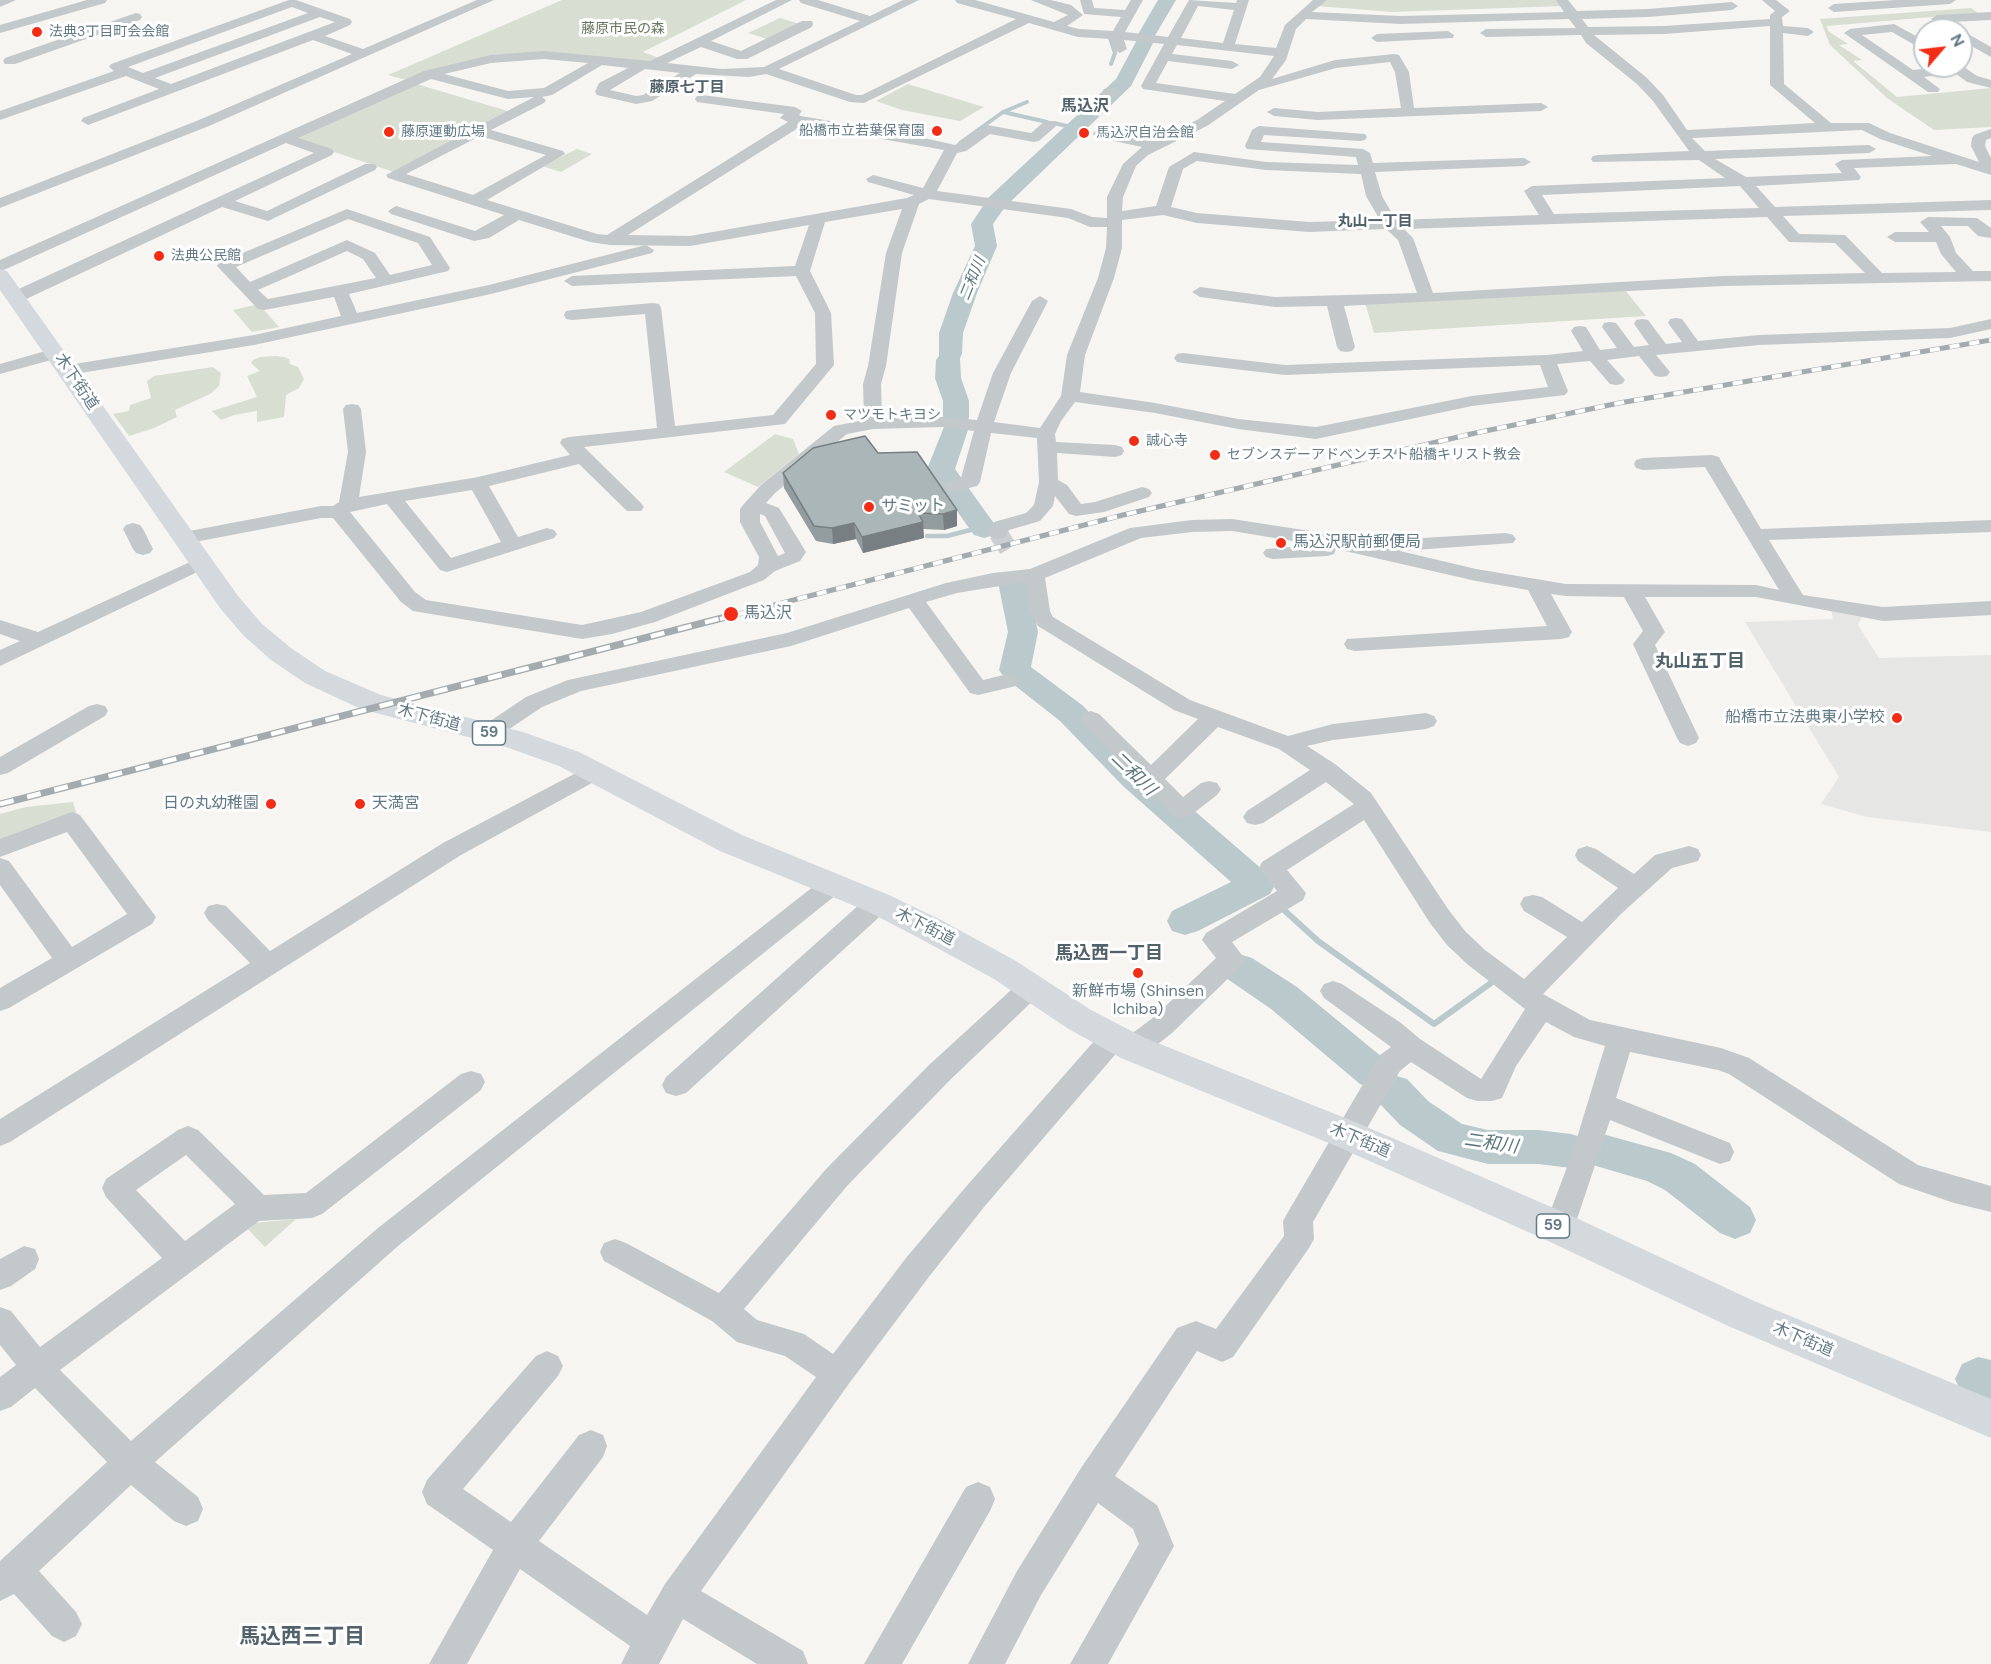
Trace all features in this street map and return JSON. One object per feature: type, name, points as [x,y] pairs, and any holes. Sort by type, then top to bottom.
[{"type":"main road","name":"木下街道","points":[[0,275],[229,602],[253,630],[300,668],[371,702],[535,745],[731,843],[878,903],[966,948],[1123,1043],[1348,1135],[1559,1228],[1740,1313],[1991,1419]]},
{"type":"street","points":[[0,3],[10,0]]},
{"type":"street","points":[[0,29],[101,0]]},
{"type":"street","points":[[0,203],[70,178],[204,123],[361,53],[488,0]]},
{"type":"street","points":[[694,70],[647,98],[636,100],[602,92],[604,86],[786,0]]},
{"type":"street","points":[[805,0],[871,20]]},
{"type":"street","points":[[0,266],[429,74],[466,63],[519,56],[556,55],[737,74],[767,70],[913,0]]},
{"type":"street","points":[[962,0],[1078,33],[1117,35],[1282,53]]},
{"type":"street","points":[[1037,0],[1067,8],[1077,15],[1055,27]]},
{"type":"street","points":[[1086,0],[1088,11],[1129,14]]},
{"type":"street","points":[[1120,49],[1117,35],[1137,0]]},
{"type":"street","points":[[998,533],[1001,526],[1034,517],[1043,506],[1050,482],[1046,440],[1052,420],[1070,396],[1076,355],[1106,278],[1114,248],[1115,197],[1130,164],[1154,145],[1218,113],[1257,86],[1271,73],[1282,53],[1290,28],[1321,0]]},
{"type":"street","points":[[1562,0],[1592,40],[1642,81],[1658,98],[1690,145],[1716,166],[1745,183],[1795,239],[1839,238],[1879,279]]},
{"type":"street","points":[[1768,0],[1783,18],[1808,32]]},
{"type":"street","points":[[1834,8],[1874,2],[1950,0]]},
{"type":"street","points":[[1164,57],[1230,68],[1242,3],[1195,1],[1164,57],[1148,87],[1238,99]]},
{"type":"street","points":[[50,3],[118,23]]},
{"type":"street","points":[[88,122],[346,22],[292,3],[116,67],[171,89]]},
{"type":"street","points":[[884,3],[898,7]]},
{"type":"street","points":[[1302,15],[1400,20],[1648,13],[1732,6]]},
{"type":"street","points":[[763,11],[841,34]]},
{"type":"street","points":[[143,78],[319,13]]},
{"type":"street","points":[[0,16],[16,24]]},
{"type":"street","points":[[9,61],[136,17]]},
{"type":"street","points":[[1478,33],[1664,30],[1783,18]]},
{"type":"street","points":[[1783,18],[1775,77],[1778,88],[1828,127]]},
{"type":"street","points":[[1973,18],[1988,18]]},
{"type":"street","points":[[767,70],[855,99],[864,99],[1027,19]]},
{"type":"street","points":[[32,20],[78,37]]},
{"type":"street","points":[[700,42],[742,56],[817,27]]},
{"type":"street","points":[[1913,40],[1894,28],[1850,33],[1933,89]]},
{"type":"street","points":[[1377,38],[1457,34]]},
{"type":"street","points":[[313,36],[361,53]]},
{"type":"street","points":[[1973,42],[1991,53]]},
{"type":"street","points":[[1257,86],[1265,86],[1335,64],[1394,58],[1402,72],[1408,112]]},
{"type":"street","points":[[429,74],[508,95],[547,92],[600,59]]},
{"type":"street","points":[[0,116],[126,71]]},
{"type":"street","points":[[556,71],[577,75]]},
{"type":"street","points":[[462,83],[487,76]]},
{"type":"street","points":[[1194,92],[1200,76]]},
{"type":"street","points":[[1970,78],[1991,84]]},
{"type":"street","points":[[702,99],[795,111],[788,118],[902,137],[949,147],[951,150]]},
{"type":"street","points":[[840,126],[863,104],[864,99]]},
{"type":"street","points":[[393,175],[539,100]]},
{"type":"street","points":[[1274,112],[1318,116],[1541,107]]},
{"type":"street","points":[[1356,114],[1365,164],[1374,196],[1390,225],[1405,238],[1427,298]]},
{"type":"street","points":[[610,240],[801,120]]},
{"type":"street","points":[[1165,122],[1190,128]]},
{"type":"street","points":[[951,150],[961,148],[987,129],[1034,138],[1050,124]]},
{"type":"street","points":[[1683,134],[1864,126],[1885,136],[1956,160],[1991,169]]},
{"type":"street","points":[[1360,137],[1259,130],[1252,146],[1365,164]]},
{"type":"street","points":[[474,201],[558,154],[480,131]]},
{"type":"street","points":[[1991,133],[1979,138],[1978,146],[1991,169]]},
{"type":"street","points":[[1100,134],[1154,145]]},
{"type":"street","points":[[284,138],[597,239],[677,242],[818,220],[912,202],[927,194],[936,182],[951,150]]},
{"type":"street","points":[[1598,159],[1916,146]]},
{"type":"street","points":[[16,297],[327,152]]},
{"type":"street","points":[[1163,210],[1176,167],[1194,156],[1266,166],[1524,162]]},
{"type":"street","points":[[1549,219],[1532,191],[1854,177],[1842,164],[1956,160]]},
{"type":"street","points":[[223,202],[268,216],[370,167]]},
{"type":"street","points":[[873,179],[927,194],[1071,214],[1090,222],[1114,220],[1163,210],[1197,218],[1303,227],[1769,210],[1991,205]]},
{"type":"street","points":[[873,424],[872,384],[877,366],[894,253],[912,202]]},
{"type":"street","points":[[396,211],[474,236],[483,235],[517,214]]},
{"type":"street","points":[[347,214],[424,240],[442,268],[387,281],[264,305],[225,266],[347,214]]},
{"type":"street","points":[[634,507],[569,443],[779,420],[825,365],[823,313],[802,271],[818,220]]},
{"type":"street","points":[[1969,277],[1949,254],[1942,237],[1928,222],[1972,221],[1984,233],[1991,233]]},
{"type":"street","points":[[1895,237],[1942,237]]},
{"type":"street","points":[[571,298],[677,242]]},
{"type":"street","points":[[247,288],[347,245],[369,256],[387,281]]},
{"type":"street","points":[[571,298],[802,271]]},
{"type":"street","points":[[1200,292],[1275,302],[1334,302],[1723,281],[1991,276]]},
{"type":"street","points":[[0,369],[216,347],[502,286],[571,298],[653,308],[667,433]]},
{"type":"street","points":[[340,291],[351,320]]},
{"type":"street","points":[[953,486],[970,482],[984,426],[1006,363],[1040,301]]},
{"type":"street","points":[[1334,302],[1346,346]]},
{"type":"street","points":[[1183,358],[1285,370],[1547,360],[1759,340],[1950,333],[1984,320]]},
{"type":"street","points":[[1676,323],[1693,345]]},
{"type":"street","points":[[1642,324],[1644,350]]},
{"type":"street","points":[[1610,327],[1644,350],[1661,372]]},
{"type":"street","points":[[1580,331],[1594,355],[1616,380]]},
{"type":"street","points":[[1070,396],[1155,408],[1238,424],[1316,433],[1472,401],[1559,391],[1547,360]]},
{"type":"street","points":[[352,409],[357,452],[342,515],[408,597],[420,606],[569,631],[597,630],[648,617],[757,576],[768,567],[788,560],[796,552],[772,512],[761,508],[750,509]]},
{"type":"street","points":[[768,567],[769,557],[750,522],[750,509],[768,489],[841,430],[873,424],[953,423],[984,426],[1046,440],[1115,451]]},
{"type":"street","points":[[184,538],[478,483],[583,457]]},
{"type":"street","points":[[1643,464],[1712,461],[1796,600]]},
{"type":"street","points":[[1050,482],[1060,489],[1076,510],[1097,508],[1142,493]]},
{"type":"street","points":[[478,483],[513,545]]},
{"type":"street","points":[[392,498],[447,566],[547,534]]},
{"type":"street","points":[[488,733],[534,702],[559,690],[791,639],[952,587],[993,579],[1034,575],[1137,532],[1192,525],[1232,525],[1362,548],[1476,575],[1566,590],[1756,591],[1883,614],[1991,608]]},
{"type":"street","points":[[1756,535],[1991,526]]},
{"type":"street","points":[[133,529],[143,549]]},
{"type":"street","points":[[1272,553],[1506,539]]},
{"type":"street","points":[[952,587],[964,577],[990,566],[1008,562],[1013,556]]},
{"type":"street","points":[[0,659],[203,562]]},
{"type":"street","points":[[1034,575],[1044,621],[1182,705],[1287,744],[1327,770],[1368,806],[1439,916],[1456,938],[1476,957],[1533,1001],[1568,1023],[1620,1039],[1721,1059],[1739,1066],[1902,1171],[1954,1191],[1991,1199]]},
{"type":"street","points":[[1355,644],[1561,632],[1536,586]]},
{"type":"street","points":[[1631,591],[1654,632],[1644,644],[1688,738]]},
{"type":"street","points":[[914,600],[978,688],[1008,681]]},
{"type":"street","points":[[0,627],[31,645]]},
{"type":"street","points":[[0,675],[31,645]]},
{"type":"street","points":[[0,767],[98,711]]},
{"type":"street","points":[[1150,779],[1215,717]]},
{"type":"street","points":[[1091,719],[1182,810],[1209,789]]},
{"type":"street","points":[[1287,744],[1333,732],[1426,721]]},
{"type":"street","points":[[1255,817],[1327,770]]},
{"type":"street","points":[[0,1134],[452,849],[593,772]]},
{"type":"street","points":[[547,1366],[439,1492],[515,1545],[645,1652],[677,1596],[837,1374],[974,1197],[1123,1043],[1163,1025],[1232,959],[1215,940],[1294,893],[1271,868],[1368,806]]},
{"type":"street","points":[[0,848],[72,821],[143,916],[0,1001]]},
{"type":"street","points":[[1333,991],[1392,1031],[1410,1047],[1477,1090],[1492,1090],[1533,1001],[1584,935],[1664,861],[1688,854]]},
{"type":"street","points":[[1587,855],[1635,886]]},
{"type":"street","points":[[0,867],[69,961]]},
{"type":"street","points":[[64,1624],[8,1577],[130,1462],[387,1238],[832,885]]},
{"type":"street","points":[[676,1084],[878,903]]},
{"type":"street","points":[[1533,904],[1584,935]]},
{"type":"street","points":[[217,913],[267,964]]},
{"type":"street","points":[[723,1311],[837,1177],[939,1072],[1031,987]]},
{"type":"street","points":[[1559,1228],[1587,1148],[1620,1039]]},
{"type":"street","points":[[986,1664],[1029,1583],[1093,1480],[1188,1338],[1196,1335],[1222,1347],[1299,1239],[1298,1221],[1390,1063],[1410,1047]]},
{"type":"street","points":[[0,1396],[253,1208],[312,1205],[471,1082]]},
{"type":"street","points":[[1600,1104],[1720,1152]]},
{"type":"street","points":[[183,1260],[116,1188],[188,1138],[258,1208]]},
{"type":"street","points":[[615,1252],[723,1311],[748,1332],[793,1344],[837,1374]]},
{"type":"street","points":[[0,1276],[24,1259]]},
{"type":"street","points":[[0,1321],[37,1368],[130,1462],[186,1509]]},
{"type":"street","points":[[447,1664],[515,1545],[591,1446]]},
{"type":"street","points":[[1088,1664],[1157,1546],[1145,1517],[1093,1480]]},
{"type":"street","points":[[882,1664],[978,1499]]},
{"type":"street","points":[[677,1596],[790,1664]]},
{"type":"shaded area","name":"船橋市立法典東小学校","points":[[1831,611],[1862,617],[1858,625],[1879,658],[1991,655],[1991,832],[1867,817],[1821,804],[1839,777],[1745,622],[1833,619]]},
{"type":"green space","name":"藤原市民の森","points":[[562,0],[746,0],[643,52],[662,59],[651,62],[549,52],[472,60],[406,80],[388,75]]},
{"type":"green space","points":[[1327,0],[1559,0],[1564,6],[1391,12],[1317,6]]},
{"type":"green space","points":[[1971,8],[1978,13],[1827,26],[1828,31],[1848,44],[1839,45],[1862,60],[1853,61],[1897,97],[1991,88],[1991,127],[1934,130],[1887,98],[1830,45],[1820,19]]},
{"type":"green space","points":[[780,18],[800,24],[770,40],[748,33]]},
{"type":"green space","name":"藤原運動広場","points":[[413,83],[511,112],[394,172],[292,138]]},
{"type":"green space","points":[[908,84],[984,107],[960,121],[902,110],[876,101]]},
{"type":"green space","points":[[577,149],[592,154],[561,172],[542,166]]},
{"type":"green space","points":[[1624,289],[1646,316],[1374,333],[1365,303]]},
{"type":"green space","points":[[259,304],[279,327],[252,332],[233,310]]},
{"type":"green space","points":[[276,356],[289,359],[290,364],[298,367],[304,379],[299,388],[286,395],[284,417],[257,422],[257,411],[221,420],[212,411],[257,397],[247,376],[260,371],[251,363],[260,357]]},
{"type":"green space","points":[[213,367],[221,373],[219,386],[210,394],[175,410],[177,417],[154,428],[129,436],[113,414],[129,411],[130,405],[151,398],[147,381],[154,376]]},
{"type":"green space","points":[[775,434],[793,439],[799,454],[758,487],[724,472]]},
{"type":"green space","points":[[73,802],[77,815],[0,843],[0,814],[26,807]]},
{"type":"green space","points":[[296,1219],[265,1247],[243,1224]]},
{"type":"building","name":"サミット","points":[[865,436],[878,453],[917,452],[957,510],[943,514],[918,513],[923,522],[862,537],[854,523],[832,528],[814,526],[783,473],[813,448]]},
{"type":"waterway","name":"二和川","points":[[1146,36],[1167,0]]},
{"type":"waterway","points":[[1110,38],[1115,53],[1111,64]]},
{"type":"waterway","name":"二和川","points":[[1113,91],[1124,82],[1145,41]]},
{"type":"waterway","name":"二和川","points":[[997,202],[1111,95]]},
{"type":"waterway","points":[[1003,112],[1027,102]]},
{"type":"waterway","points":[[960,143],[1003,112]]},
{"type":"waterway","points":[[1003,112],[1047,122]]},
{"type":"waterway","points":[[1054,123],[1075,128]]},
{"type":"waterway","name":"二和川","points":[[950,354],[951,333],[965,293],[986,246],[982,224],[994,206]]},
{"type":"waterway","name":"二和川","points":[[949,360],[948,378],[956,401],[956,418]]},
{"type":"waterway","name":"二和川","points":[[950,483],[941,469],[956,427]]},
{"type":"waterway","name":"二和川","points":[[955,489],[984,529]]},
{"type":"waterway","points":[[927,536],[947,536],[982,527]]},
{"type":"waterway","name":"二和川","points":[[1013,582],[1023,632],[1015,670],[1071,713],[1135,778],[1257,885],[1185,921]]},
{"type":"waterway","points":[[1284,910],[1318,941],[1434,1024],[1491,983]]},
{"type":"waterway","name":"二和川","points":[[1239,968],[1284,998],[1374,1073]]},
{"type":"waterway","name":"二和川","points":[[1393,1091],[1414,1113],[1452,1139],[1488,1147],[1538,1147],[1571,1151]]},
{"type":"waterway","name":"二和川","points":[[1599,1150],[1656,1166],[1680,1177],[1735,1220]]},
{"type":"waterway","name":"二和川","points":[[1978,1379],[1991,1382]]},
{"type":"tunnel","points":[[998,533],[1013,556]]},
{"type":"railway","points":[[720,619],[1123,515],[1471,434],[1619,403],[1991,340]]},
{"type":"railway","points":[[0,804],[726,617]]},
{"type":"place","name":"法典3丁目町会会館","points":[[37,32]]},
{"type":"place","name":"船橋市立若葉保育園","points":[[937,131]]},
{"type":"place","name":"藤原運動広場","points":[[389,132]]},
{"type":"place","name":"馬込沢自治会館","points":[[1084,133]]},
{"type":"place","name":"法典公民館","points":[[159,256]]},
{"type":"place","name":"マツモトキヨシ","points":[[831,415]]},
{"type":"place","name":"誠心寺","points":[[1134,441]]},
{"type":"place","name":"セブンスデーアドベンチスト船橋キリスト教会","points":[[1215,455]]},
{"type":"place","name":"サミット","points":[[869,507]]},
{"type":"place","name":"馬込沢駅前郵便局","points":[[1281,543]]},
{"type":"place","name":"馬込沢","points":[[731,614]]},
{"type":"place","name":"船橋市立法典東小学校","points":[[1897,718]]},
{"type":"place","name":"日の丸幼稚園","points":[[271,804]]},
{"type":"place","name":"天満宮","points":[[360,804]]},
{"type":"place","name":"新鮮市場 (Shinsen Ichiba)","points":[[1138,973]]},
{"type":"district","name":"藤原七丁目","points":[[687,88]]},
{"type":"district","name":"馬込沢","points":[[1085,107]]},
{"type":"district","name":"丸山一丁目","points":[[1375,222]]},
{"type":"district","name":"丸山五丁目","points":[[1700,662]]},
{"type":"district","name":"馬込西一丁目","points":[[1109,954]]},
{"type":"district","name":"馬込西三丁目","points":[[302,1637]]}]
